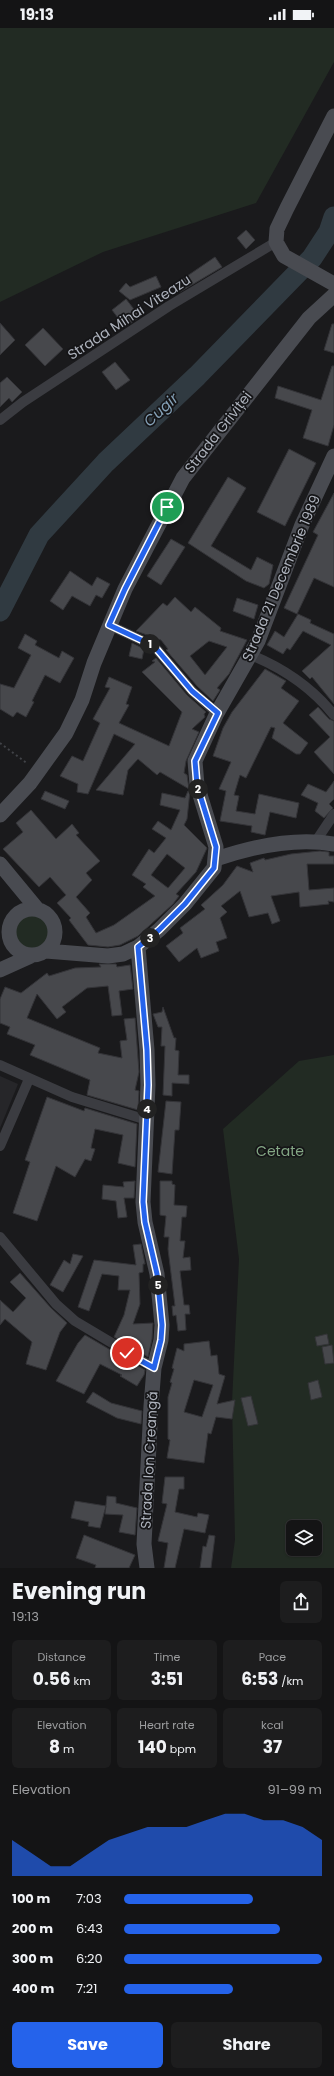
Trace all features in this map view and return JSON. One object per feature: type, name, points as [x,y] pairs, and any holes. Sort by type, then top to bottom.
[{"type":"main road","points":[[334,116],[287,208],[277,230],[276,242],[284,256],[334,284]]},
{"type":"main road","name":"Strada Griviței","points":[[0,815],[30,783],[66,733],[82,700],[109,625],[148,543],[183,478],[309,318],[334,295]]},
{"type":"main road","name":"Strada 21 Decembrie 1989","points":[[216,859],[216,847],[197,785],[195,761],[218,713],[252,655],[270,612],[302,525],[334,456]]},
{"type":"main road","points":[[0,970],[46,951],[108,956],[123,954],[138,947],[159,930],[185,904],[214,868],[216,859],[279,844],[316,842],[334,844]]},
{"type":"main road","points":[[0,864],[38,910],[50,918],[54,924],[54,939],[46,951]]},
{"type":"main road","points":[[17,884],[8,926],[10,940],[13,946],[24,954],[31,956]]},
{"type":"main road","points":[[8,926],[26,910],[38,910]]},
{"type":"main road","name":"Strada Ion Creangă","points":[[138,947],[147,1050],[147,1120],[143,1176],[143,1202],[145,1222],[157,1274],[162,1325],[161,1340],[154,1368],[145,1533],[147,1568]]},
{"type":"street","name":"Strada Mihai Viteazu","points":[[0,420],[23,402],[169,306],[276,242]]},
{"type":"street","points":[[109,625],[154,646],[192,691],[218,713]]},
{"type":"street","points":[[252,655],[263,660],[306,687],[324,702],[334,715]]},
{"type":"street","points":[[316,842],[334,814]]},
{"type":"street","points":[[0,1066],[72,1097],[147,1120]]},
{"type":"street","points":[[0,1146],[29,1079]]},
{"type":"street","points":[[0,1236],[56,1304],[75,1321],[154,1368]]},
{"type":"path","points":[[0,743],[39,771]]},
{"type":"shaded area","points":[[0,1076],[18,1084],[0,1128]]},
{"type":"green space","points":[[0,28],[334,28],[334,62],[256,203],[103,252],[0,302]]},
{"type":"green space","points":[[36,915],[45,920],[49,926],[49,940],[45,946],[36,951],[28,951],[19,946],[15,940],[14,929],[19,920],[25,916]]},
{"type":"green space","name":"Cetate","points":[[334,1055],[334,1568],[231,1568],[235,1540],[232,1402],[239,1259],[223,1129],[299,1061]]},
{"type":"building","points":[[246,230],[255,240],[246,249],[237,238]]},
{"type":"building","points":[[215,257],[222,267],[180,292],[174,285]]},
{"type":"building","points":[[156,276],[161,287],[130,300],[119,291],[126,283],[130,287]]},
{"type":"building","points":[[126,299],[140,317],[125,327],[112,310]]},
{"type":"building","points":[[0,323],[15,340],[0,355]]},
{"type":"building","points":[[332,324],[334,324],[334,353],[324,350]]},
{"type":"building","points":[[43,328],[63,349],[45,366],[25,345]]},
{"type":"building","points":[[115,362],[130,380],[116,390],[102,372]]},
{"type":"building","points":[[332,366],[334,366],[334,425],[328,446],[303,438],[312,410],[275,398],[278,386],[321,400]]},
{"type":"building","points":[[7,377],[22,392],[12,402],[9,398],[0,407],[0,383]]},
{"type":"building","points":[[289,449],[316,463],[285,526],[257,512]]},
{"type":"building","points":[[228,477],[246,488],[211,546],[251,570],[257,557],[273,565],[269,584],[264,588],[246,581],[188,543]]},
{"type":"building","points":[[334,493],[334,587],[314,578],[297,614],[284,608],[318,535],[313,532]]},
{"type":"building","points":[[171,539],[185,547],[161,585],[147,576]]},
{"type":"building","points":[[70,571],[92,586],[97,577],[110,584],[102,598],[96,595],[90,606],[72,596],[63,610],[50,601]]},
{"type":"building","points":[[175,597],[191,612],[195,607],[221,628],[220,631],[247,640],[229,674],[217,688],[220,690],[213,701],[197,686],[166,650],[168,649],[161,640],[136,631],[163,603],[167,606]],"holes":[[[209,641],[227,647],[205,675],[190,656]]]},
{"type":"building","points":[[237,598],[258,605],[254,619],[233,611]]},
{"type":"building","points":[[298,614],[311,620],[310,623],[334,634],[334,704],[312,677],[310,679],[302,671],[331,645],[303,631],[290,650],[287,648],[283,654],[267,645],[275,631],[284,637]]},
{"type":"building","points":[[25,634],[37,641],[35,645],[59,658],[62,651],[74,658],[60,683],[45,675],[26,717],[17,712],[13,717],[0,709],[0,684],[14,688],[31,655],[18,648]]},
{"type":"building","points":[[132,643],[144,649],[142,659],[129,656]]},
{"type":"building","points":[[156,658],[187,695],[206,712],[204,714],[205,717],[192,729],[199,732],[186,761],[184,773],[187,775],[189,789],[160,772],[157,775],[138,759],[128,770],[123,795],[96,790],[135,744],[114,734],[88,794],[77,792],[78,784],[60,776],[72,756],[83,761],[100,723],[93,719],[110,688],[105,687],[109,677],[132,687],[126,704],[129,705],[119,723],[169,746],[182,712],[142,672],[155,662],[152,661]]},
{"type":"building","points":[[265,669],[286,681],[281,688],[299,701],[283,723],[308,743],[300,754],[296,754],[272,738],[275,728],[271,727],[246,778],[240,775],[234,795],[239,796],[236,811],[255,814],[259,794],[299,803],[296,818],[270,812],[265,835],[251,832],[252,826],[220,821],[226,791],[219,789],[231,762],[213,756],[223,728],[232,712]]},
{"type":"building","points":[[318,707],[329,719],[334,721],[334,774],[314,752],[330,737],[309,715]]},
{"type":"building","points":[[334,781],[334,799],[329,804],[333,808],[324,818],[315,811],[318,803],[301,795],[308,784],[326,792]]},
{"type":"building","points":[[45,791],[69,801],[65,809],[41,799]]},
{"type":"building","points":[[188,791],[190,791],[187,819],[184,825],[207,848],[196,872],[176,894],[179,896],[173,904],[138,936],[120,945],[108,947],[88,945],[69,920],[71,918],[57,903],[66,895],[50,877],[39,887],[3,849],[23,832],[16,823],[31,810],[56,839],[72,824],[79,833],[76,835],[100,861],[86,873],[92,880],[76,897],[90,913],[86,917],[96,933],[114,925],[155,896],[143,887],[146,884],[132,875],[149,849],[154,853],[166,838],[152,829],[158,821],[171,830],[180,810],[160,805],[162,793],[185,798]],"holes":[[[167,854],[185,868],[168,888],[151,875]]]},
{"type":"building","points":[[320,851],[329,852],[329,856],[334,856],[334,864],[307,864],[309,890],[334,888],[334,902],[328,901],[329,904],[300,907],[299,892],[271,896],[280,921],[272,924],[268,913],[249,917],[240,891],[221,906],[227,912],[220,918],[227,938],[216,942],[219,951],[201,958],[197,948],[179,962],[166,946],[183,933],[180,928],[205,909],[201,905],[223,885],[237,866],[253,872],[250,863],[264,858],[265,860],[291,854]]},
{"type":"building","points":[[99,964],[116,964],[117,967],[130,965],[133,989],[119,991],[122,1015],[112,1016],[108,986],[87,988],[62,1007],[66,1012],[57,1019],[37,994],[27,1018],[100,1048],[98,1053],[122,1058],[120,1041],[127,1040],[124,1019],[135,1018],[139,1072],[135,1090],[139,1091],[138,1110],[87,1095],[90,1080],[30,1055],[35,1045],[7,1034],[10,1027],[0,1023],[0,999],[5,987],[21,993],[47,973],[49,976],[75,968],[101,967]]},
{"type":"building","points":[[163,1007],[174,1038],[176,1038],[175,1050],[179,1051],[178,1075],[189,1075],[189,1084],[172,1083],[172,1096],[163,1095],[165,1046],[161,1046],[162,1027],[158,1027],[153,1014],[162,1012]]},
{"type":"building","points":[[47,1097],[84,1111],[85,1108],[137,1124],[135,1167],[118,1163],[123,1135],[95,1129],[91,1148],[95,1149],[91,1161],[85,1159],[75,1177],[56,1166],[37,1221],[13,1213],[30,1162],[25,1160]]},
{"type":"building","points":[[166,1101],[181,1102],[179,1130],[175,1130],[172,1174],[158,1172]]},
{"type":"building","points":[[135,1181],[134,1198],[124,1198],[127,1217],[118,1218],[116,1201],[102,1199],[103,1185],[124,1187],[123,1182]]},
{"type":"building","points":[[160,1181],[172,1181],[172,1184],[175,1185],[174,1205],[187,1206],[186,1217],[182,1217],[180,1241],[185,1241],[183,1258],[190,1257],[191,1270],[180,1271],[184,1305],[189,1305],[190,1314],[185,1314],[186,1330],[178,1331],[176,1315],[173,1316],[172,1306],[175,1306],[168,1249],[169,1237],[164,1237],[166,1216],[160,1215]]},
{"type":"building","points":[[141,1244],[145,1264],[143,1264],[143,1272],[139,1273],[140,1304],[133,1324],[153,1323],[152,1339],[148,1357],[114,1337],[124,1315],[130,1290],[118,1290],[119,1276],[102,1274],[89,1311],[78,1307],[94,1260],[136,1265],[133,1245]]},
{"type":"building","points":[[73,1254],[83,1256],[63,1292],[50,1285],[64,1260],[70,1264]]},
{"type":"building","points":[[20,1273],[51,1308],[67,1323],[60,1332],[46,1370],[26,1364],[32,1342],[5,1319],[0,1325],[0,1300],[13,1312],[26,1298],[10,1282]]},
{"type":"building","points":[[327,1334],[329,1344],[317,1346],[315,1337]]},
{"type":"building","points":[[85,1335],[145,1370],[144,1375],[137,1386],[120,1376],[122,1375],[100,1364],[84,1394],[56,1381],[78,1343]]},
{"type":"building","points":[[209,1341],[211,1356],[217,1355],[219,1374],[225,1376],[217,1404],[235,1400],[232,1419],[216,1417],[211,1434],[208,1433],[204,1463],[167,1458],[170,1440],[168,1439],[168,1397],[174,1369],[172,1368],[177,1348],[184,1351],[184,1344]],"holes":[[[194,1380],[213,1385],[202,1417],[184,1412]]]},
{"type":"building","points":[[332,1345],[334,1363],[325,1364],[322,1347]]},
{"type":"building","points":[[318,1380],[322,1397],[311,1400],[308,1383]]},
{"type":"building","points":[[93,1392],[111,1403],[142,1411],[141,1424],[117,1418],[86,1402]]},
{"type":"building","points":[[251,1396],[258,1424],[248,1426],[241,1398]]},
{"type":"building","points":[[165,1477],[184,1477],[184,1489],[179,1489],[175,1512],[197,1517],[198,1513],[209,1515],[205,1533],[184,1529],[175,1568],[164,1568],[168,1543],[158,1541],[167,1504],[162,1503]]},
{"type":"building","points":[[107,1496],[116,1497],[116,1503],[137,1508],[135,1535],[119,1532],[123,1515],[105,1514]]},
{"type":"building","points":[[75,1501],[106,1506],[100,1528],[88,1526],[89,1522],[71,1518]]},
{"type":"building","points":[[84,1535],[135,1555],[129,1568],[95,1568],[96,1565],[76,1558]]},
{"type":"building","points":[[209,1535],[215,1536],[211,1568],[200,1568],[203,1546],[206,1547]]},
{"type":"waterway","name":"Cugir","points":[[0,611],[39,535],[106,462],[197,376],[312,258],[329,232],[334,217]]},
{"type":"route","points":[[127,1353],[154,1368],[161,1340],[162,1325],[157,1274],[145,1222],[143,1202],[148,1085],[147,1050],[138,947],[159,930],[185,904],[214,868],[216,859],[216,847],[197,785],[195,761],[204,739],[218,713],[192,691],[154,646],[109,625],[151,536],[167,507]]}]
